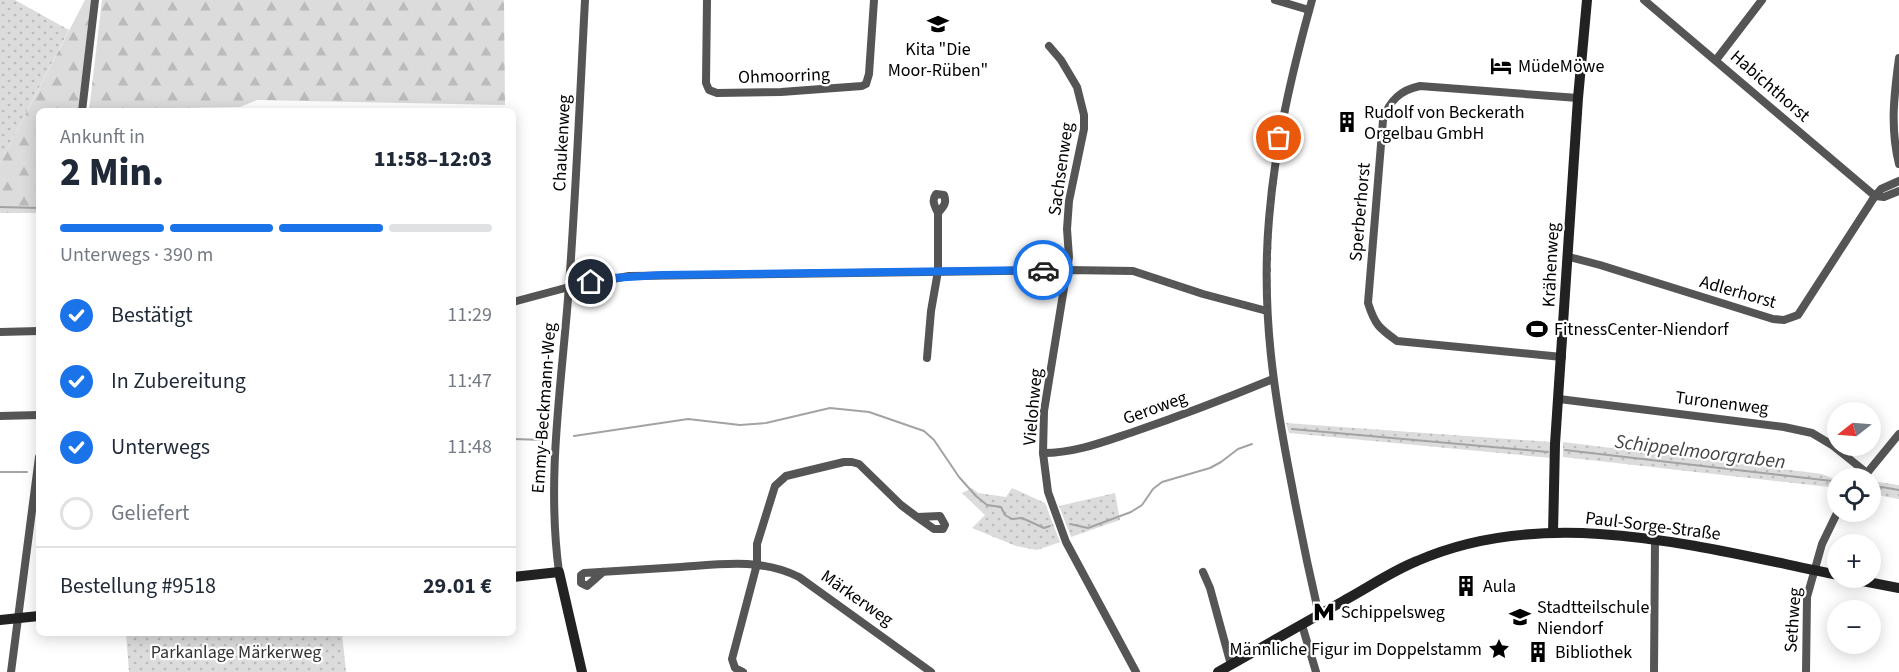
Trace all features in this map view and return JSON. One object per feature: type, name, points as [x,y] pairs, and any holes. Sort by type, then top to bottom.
[{"type":"street","points":[[82,108],[95,0]]},
{"type":"street","name":"Chaukenweg","points":[[569,287],[585,0]]},
{"type":"street","name":"Ohmoorring","points":[[707,0],[706,83],[709,90],[717,93],[866,84],[869,74],[874,0]]},
{"type":"street","points":[[1275,0],[1309,10]]},
{"type":"street","points":[[1312,0],[1284,112],[1275,163],[1269,221],[1267,310],[1273,379],[1319,615]]},
{"type":"street","name":"Krähenweg","points":[[1552,533],[1554,453],[1578,98],[1587,0]]},
{"type":"street","name":"Habichthorst","points":[[1644,0],[1875,196]]},
{"type":"street","points":[[1716,60],[1762,0]]},
{"type":"street","name":"Sachsenweg","points":[[1049,46],[1072,76],[1084,115],[1082,144],[1071,188],[1068,213],[1067,270]]},
{"type":"street","points":[[1899,58],[1893,123],[1894,146],[1899,164]]},
{"type":"street","name":"Sperberhorst","points":[[1562,357],[1397,341],[1379,329],[1374,322],[1368,303],[1383,120],[1394,98],[1408,89],[1420,87],[1578,98]]},
{"type":"street","name":"Adlerhorst","points":[[1569,257],[1773,319],[1784,320],[1798,315],[1875,196],[1881,189],[1899,181]]},
{"type":"street","points":[[1875,196],[1884,197],[1899,191]]},
{"type":"street","points":[[927,358],[931,310],[938,271],[938,213]]},
{"type":"street","points":[[516,301],[569,287],[629,276],[1067,270],[1133,271],[1203,294],[1267,310]]},
{"type":"street","name":"Vielohweg","points":[[1067,270],[1046,401],[1043,453],[1048,492],[1064,538],[1136,672]]},
{"type":"street","name":"Emmy-Beckmann-Weg","points":[[569,287],[555,435],[554,502],[559,572],[582,672]]},
{"type":"street","points":[[0,332],[36,331]]},
{"type":"street","name":"Geroweg","points":[[1043,453],[1064,453],[1093,445],[1273,379]]},
{"type":"street","name":"Turonenweg","points":[[1559,399],[1763,424],[1812,433],[1832,445],[1856,468]]},
{"type":"street","points":[[0,416],[36,415]]},
{"type":"street","points":[[1871,468],[1899,434]]},
{"type":"street","points":[[743,672],[735,668],[732,659],[757,564],[757,544],[775,486],[786,476],[852,462],[859,464],[901,505],[917,517]]},
{"type":"street","points":[[11,672],[36,481]]},
{"type":"street","name":"Sethweg","points":[[1806,672],[1807,597],[1822,544],[1833,522]]},
{"type":"street","name":"Paul-Sorge-Straße","points":[[1218,672],[1402,568],[1433,554],[1471,542],[1494,538],[1552,533],[1596,533],[1720,551],[1827,574]]},
{"type":"street","points":[[1654,672],[1655,541]]},
{"type":"street","name":"Märkerweg","points":[[603,572],[757,564],[775,567],[798,577],[931,672]]},
{"type":"street","points":[[516,577],[559,572]]},
{"type":"street","points":[[1203,572],[1210,588],[1231,665]]},
{"type":"street","points":[[1881,585],[1899,588]]},
{"type":"street","points":[[0,620],[36,616]]},
{"type":"street","points":[[1302,625],[1316,672]]},
{"type":"green space","points":[[0,0],[15,0],[69,30],[0,163]]},
{"type":"green space","points":[[85,0],[92,0],[78,108],[36,108],[36,213],[0,213],[0,163]]},
{"type":"green space","points":[[102,0],[504,0],[505,105],[257,100],[240,107],[89,108]]},
{"type":"green space","points":[[1286,423],[1551,442],[1551,458],[1289,433]]},
{"type":"green space","points":[[1563,442],[1822,474],[1827,476],[1827,487],[1563,457]]},
{"type":"green space","points":[[1881,482],[1899,485],[1899,499],[1881,496]]},
{"type":"green space","points":[[972,488],[978,493],[1006,497],[1012,488],[1045,503],[1060,542],[1037,550],[1016,546],[972,528],[985,515],[962,493]]},
{"type":"green space","points":[[1115,493],[1120,520],[1071,537],[1059,506]]},
{"type":"green space","name":"Parkanlage Märkerweg","points":[[126,636],[342,636],[346,672],[129,672]]},
{"type":"waterway","points":[[0,207],[36,208]]},
{"type":"waterway","name":"Schippelmoorgraben","points":[[574,436],[688,419],[740,425],[766,423],[830,408],[869,412],[924,431],[934,440],[959,477],[987,505],[1001,507],[1005,515],[1012,519],[1022,518],[1044,528],[1050,526]]},
{"type":"waterway","name":"Schippelmoorgraben","points":[[1292,429],[1548,452]]},
{"type":"waterway","name":"Schippelmoorgraben","points":[[516,439],[544,440]]},
{"type":"waterway","name":"Schippelmoorgraben","points":[[1070,524],[1088,528],[1131,512],[1142,505],[1153,489],[1162,482],[1210,468],[1238,449],[1252,444]]},
{"type":"waterway","name":"Schippelmoorgraben","points":[[1565,450],[1827,480]]},
{"type":"waterway","points":[[0,472],[27,472]]},
{"type":"waterway","name":"Schippelmoorgraben","points":[[1881,487],[1899,490]]},
{"type":"way so far","points":[[1043,270],[1133,271],[1203,294],[1267,310],[1271,191],[1279,138]]},
{"type":"place","name":"Kita \"Die Moor-Rüben\"","points":[[938,24]]},
{"type":"place","name":"MüdeMöwe","points":[[1501,66]]},
{"type":"place","name":"Rudolf von Beckerath Orgelbau GmbH","points":[[1347,122]]},
{"type":"place","name":"FitnessCenter-Niendorf","points":[[1537,329]]},
{"type":"place","name":"Aula","points":[[1466,586]]},
{"type":"place","name":"Schippelsweg","points":[[1324,612]]},
{"type":"place","name":"Stadtteilschule Niendorf","points":[[1520,617]]},
{"type":"place","name":"Männliche Figur im Doppelstamm","points":[[1499,649]]},
{"type":"place","name":"Bibliothek","points":[[1538,652]]},
{"type":"route","points":[[591,282],[629,276],[661,275],[1043,270]]}]
